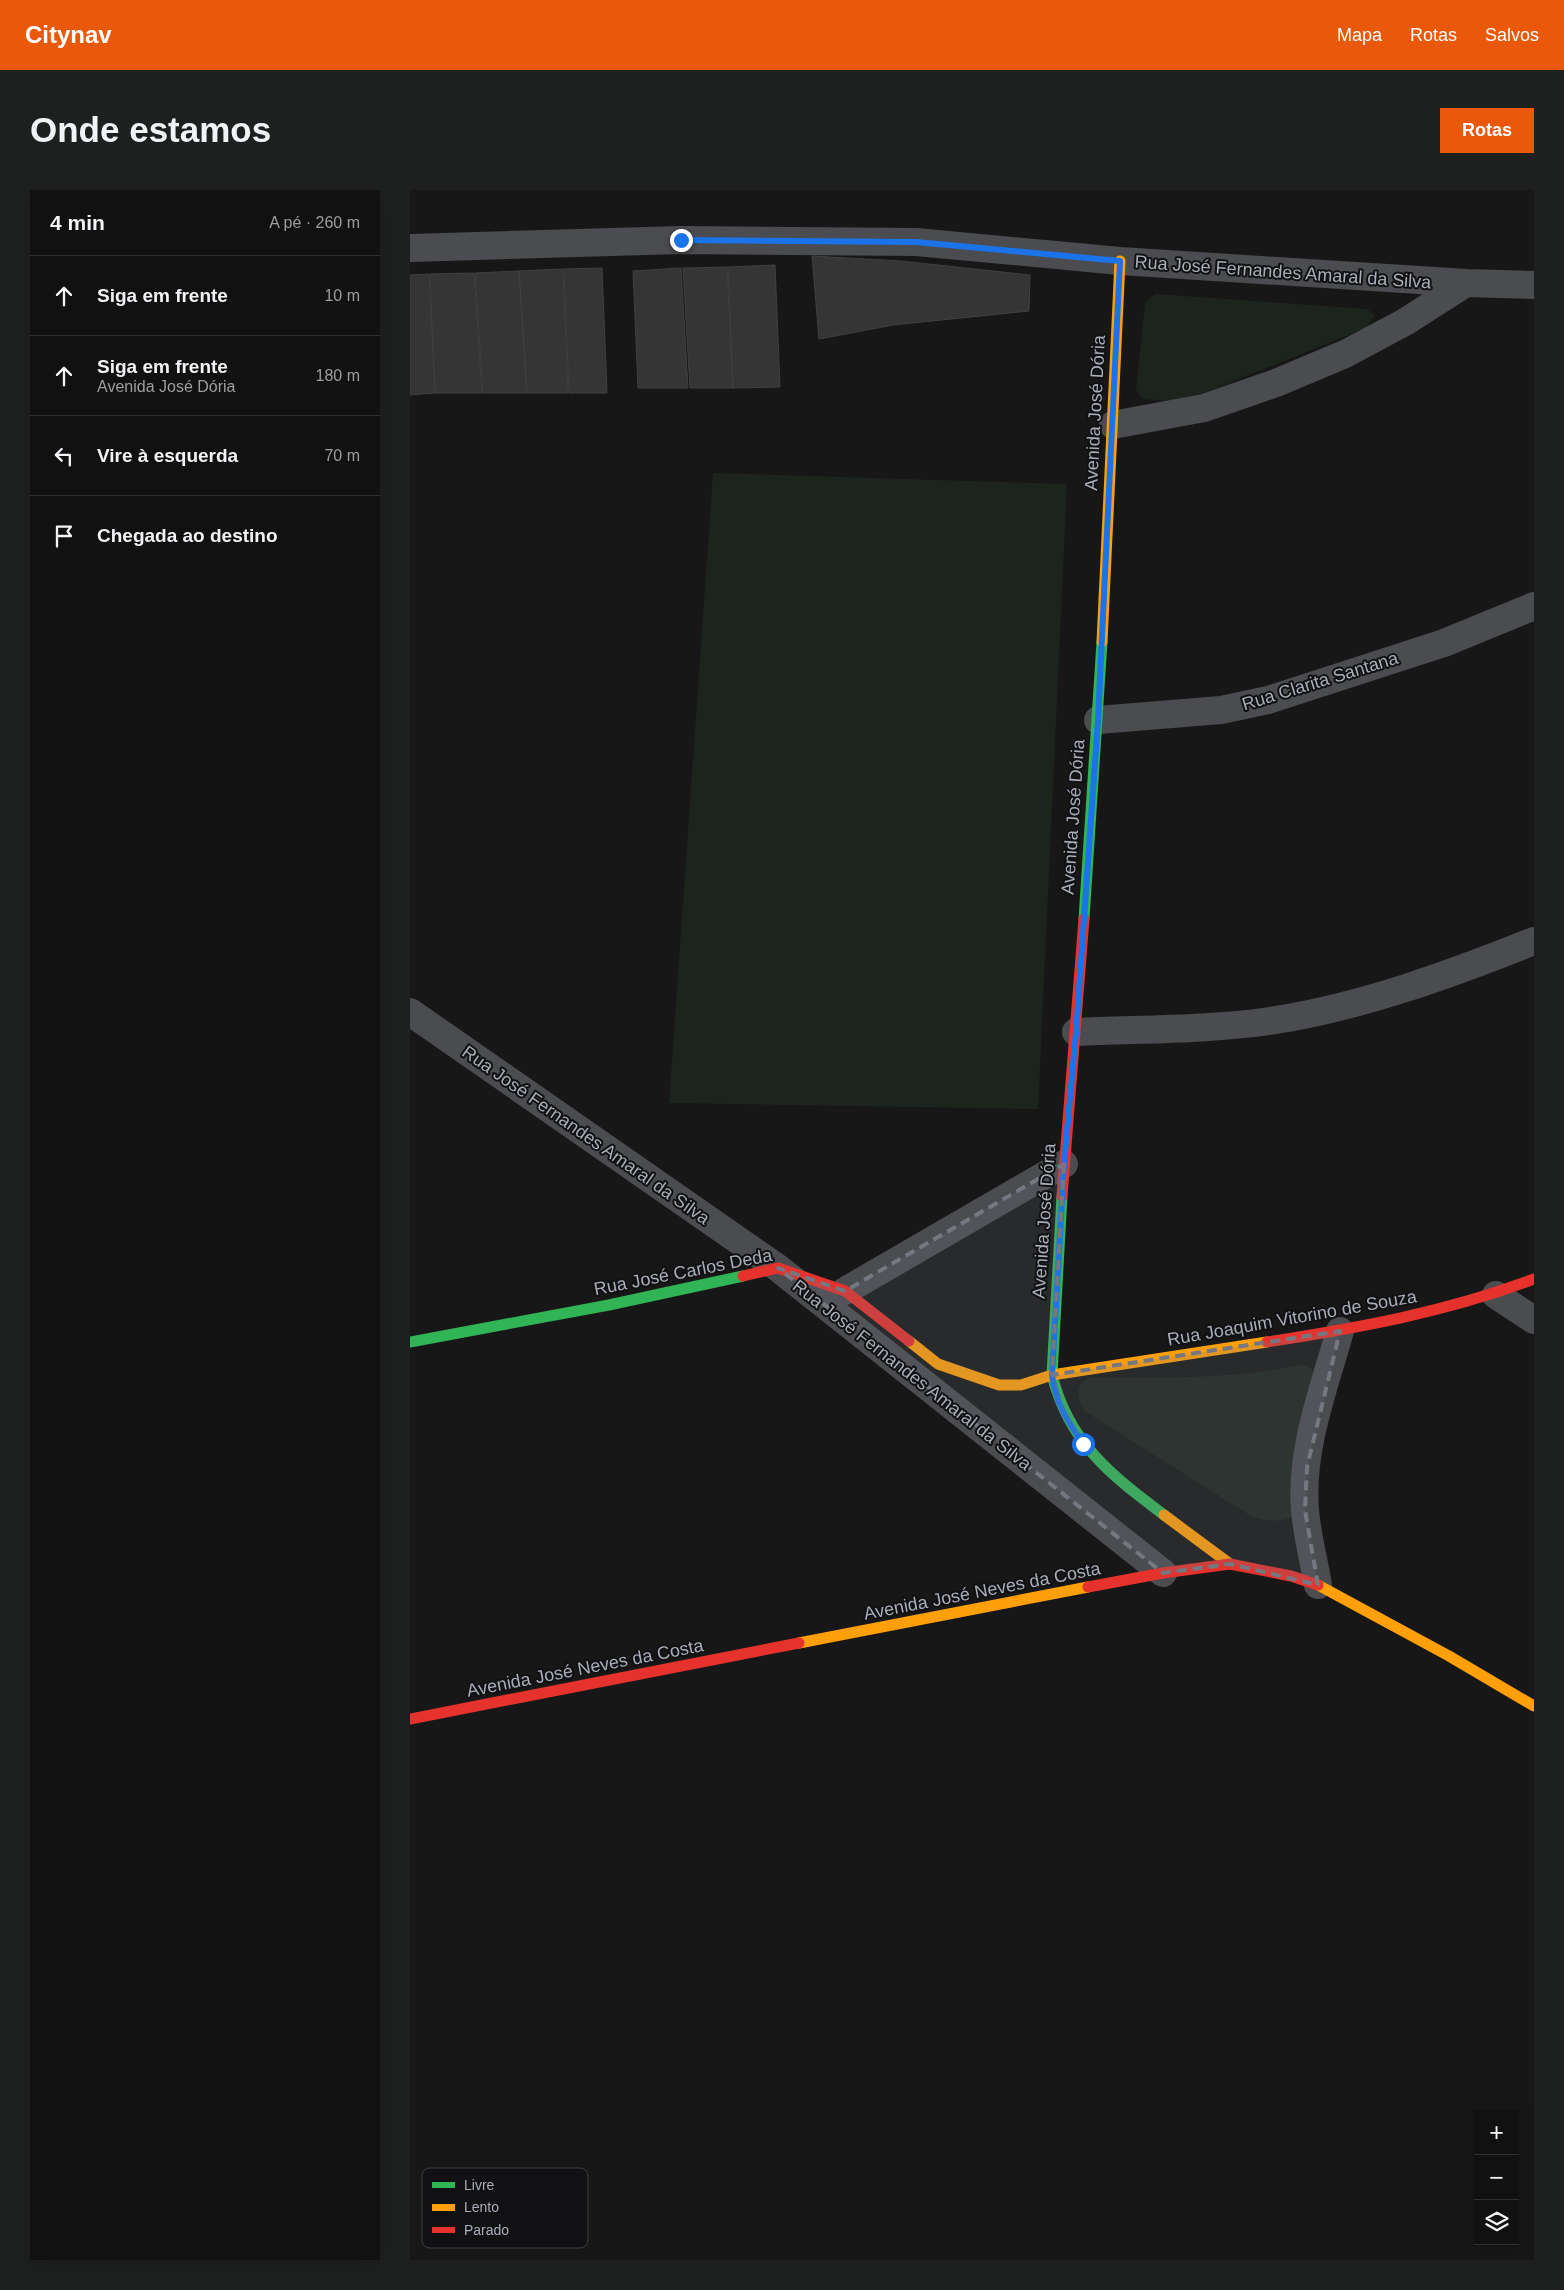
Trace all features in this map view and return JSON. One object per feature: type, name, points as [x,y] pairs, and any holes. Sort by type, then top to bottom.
[{"type":"street","name":"Rua José Fernandes Amaral da Silva","points":[[410,248],[681,240],[916,242],[1120,261],[1466,283],[1534,285]]},
{"type":"street","name":"Avenida José Dória","points":[[1120,261],[1098,720],[1076,1032],[1064,1164],[1052,1375],[1054,1392],[1063,1414],[1083,1444],[1106,1470],[1230,1564]]},
{"type":"street","name":"Rua José Fernandes Amaral da Silva","points":[[1113,425],[1204,408],[1276,383],[1345,354],[1405,322],[1466,283]]},
{"type":"street","name":"Rua Clarita Santana","points":[[1098,720],[1221,710],[1268,700],[1444,643],[1534,606]]},
{"type":"street","points":[[1076,1032],[1269,1021],[1356,1003],[1458,971],[1534,941]]},
{"type":"street","name":"Rua José Fernandes Amaral da Silva","points":[[410,1012],[778,1268],[1163,1573]]},
{"type":"street","points":[[845,1291],[1064,1164]]},
{"type":"street","name":"Rua José Carlos Deda","points":[[410,1342],[609,1305],[778,1268],[845,1291],[938,1364],[968,1376],[998,1385],[1021,1385],[1052,1375]]},
{"type":"street","name":"Rua Joaquim Vitorino de Souza","points":[[1052,1375],[1340,1331],[1422,1315],[1496,1295],[1534,1279]]},
{"type":"street","points":[[1496,1295],[1534,1320]]},
{"type":"street","points":[[1318,1585],[1305,1510],[1307,1467],[1314,1423],[1340,1331]]},
{"type":"street","name":"Avenida José Neves da Costa","points":[[410,1719],[1163,1573],[1230,1564],[1291,1576],[1318,1585],[1449,1656],[1534,1706]]},
{"type":"highlighted area","points":[[1064,1164],[1052,1375],[1340,1331],[1307,1467],[1305,1510],[1318,1585],[1230,1564],[1163,1573],[778,1268],[845,1291]]},
{"type":"shaded area","points":[[1155,294],[1367,309],[1375,315],[1366,328],[1199,395],[1168,401],[1143,399],[1136,391],[1145,303]]},
{"type":"shaded area","points":[[713,473],[1067,484],[1038,1109],[669,1103]]},
{"type":"shaded area","points":[[1302,1364],[1316,1371],[1298,1514],[1281,1520],[1269,1520],[1251,1516],[1083,1410],[1078,1392],[1088,1378],[1223,1375],[1251,1373]]},
{"type":"building","points":[[812,256],[901,261],[1030,275],[1029,311],[893,325],[819,339]]},
{"type":"building","points":[[775,265],[780,387],[733,388],[728,267]]},
{"type":"building","points":[[727,267],[733,388],[690,388],[683,268]]},
{"type":"building","points":[[602,268],[607,393],[569,393],[564,269]]},
{"type":"building","points":[[681,268],[688,388],[638,388],[633,271]]},
{"type":"building","points":[[563,269],[568,393],[527,393],[519,271]]},
{"type":"building","points":[[519,271],[527,393],[483,393],[475,273]]},
{"type":"building","points":[[474,273],[482,393],[435,393],[430,274]]},
{"type":"building","points":[[429,274],[435,393],[410,395],[410,275]]},
{"type":"traffic: fast","points":[[1084,919],[1102,642]]},
{"type":"traffic: fast","points":[[1062,1196],[1052,1375],[1069,1420],[1094,1456],[1127,1486],[1164,1515]]},
{"type":"traffic: fast","points":[[410,1342],[609,1305],[743,1276]]},
{"type":"traffic: slow","points":[[1102,642],[1120,261]]},
{"type":"traffic: slow","points":[[909,1341],[938,1364],[999,1385],[1021,1385],[1052,1375],[1267,1342]]},
{"type":"traffic: slow","points":[[1164,1515],[1230,1564]]},
{"type":"traffic: slow","points":[[1318,1585],[1449,1656],[1534,1706]]},
{"type":"traffic: slow","points":[[799,1643],[1088,1587]]},
{"type":"traffic: jam","points":[[1062,1196],[1084,919]]},
{"type":"traffic: jam","points":[[743,1276],[778,1268],[845,1291],[909,1341]]},
{"type":"traffic: jam","points":[[1267,1342],[1402,1318],[1468,1301],[1534,1279]]},
{"type":"traffic: jam","points":[[1088,1587],[1163,1573],[1230,1564],[1291,1576],[1318,1585]]},
{"type":"traffic: jam","points":[[410,1719],[799,1643]]},
{"type":"route","points":[[681,240],[916,242],[1120,261],[1098,720],[1076,1032],[1064,1164],[1052,1375],[1054,1392],[1063,1414],[1083,1444]]}]
